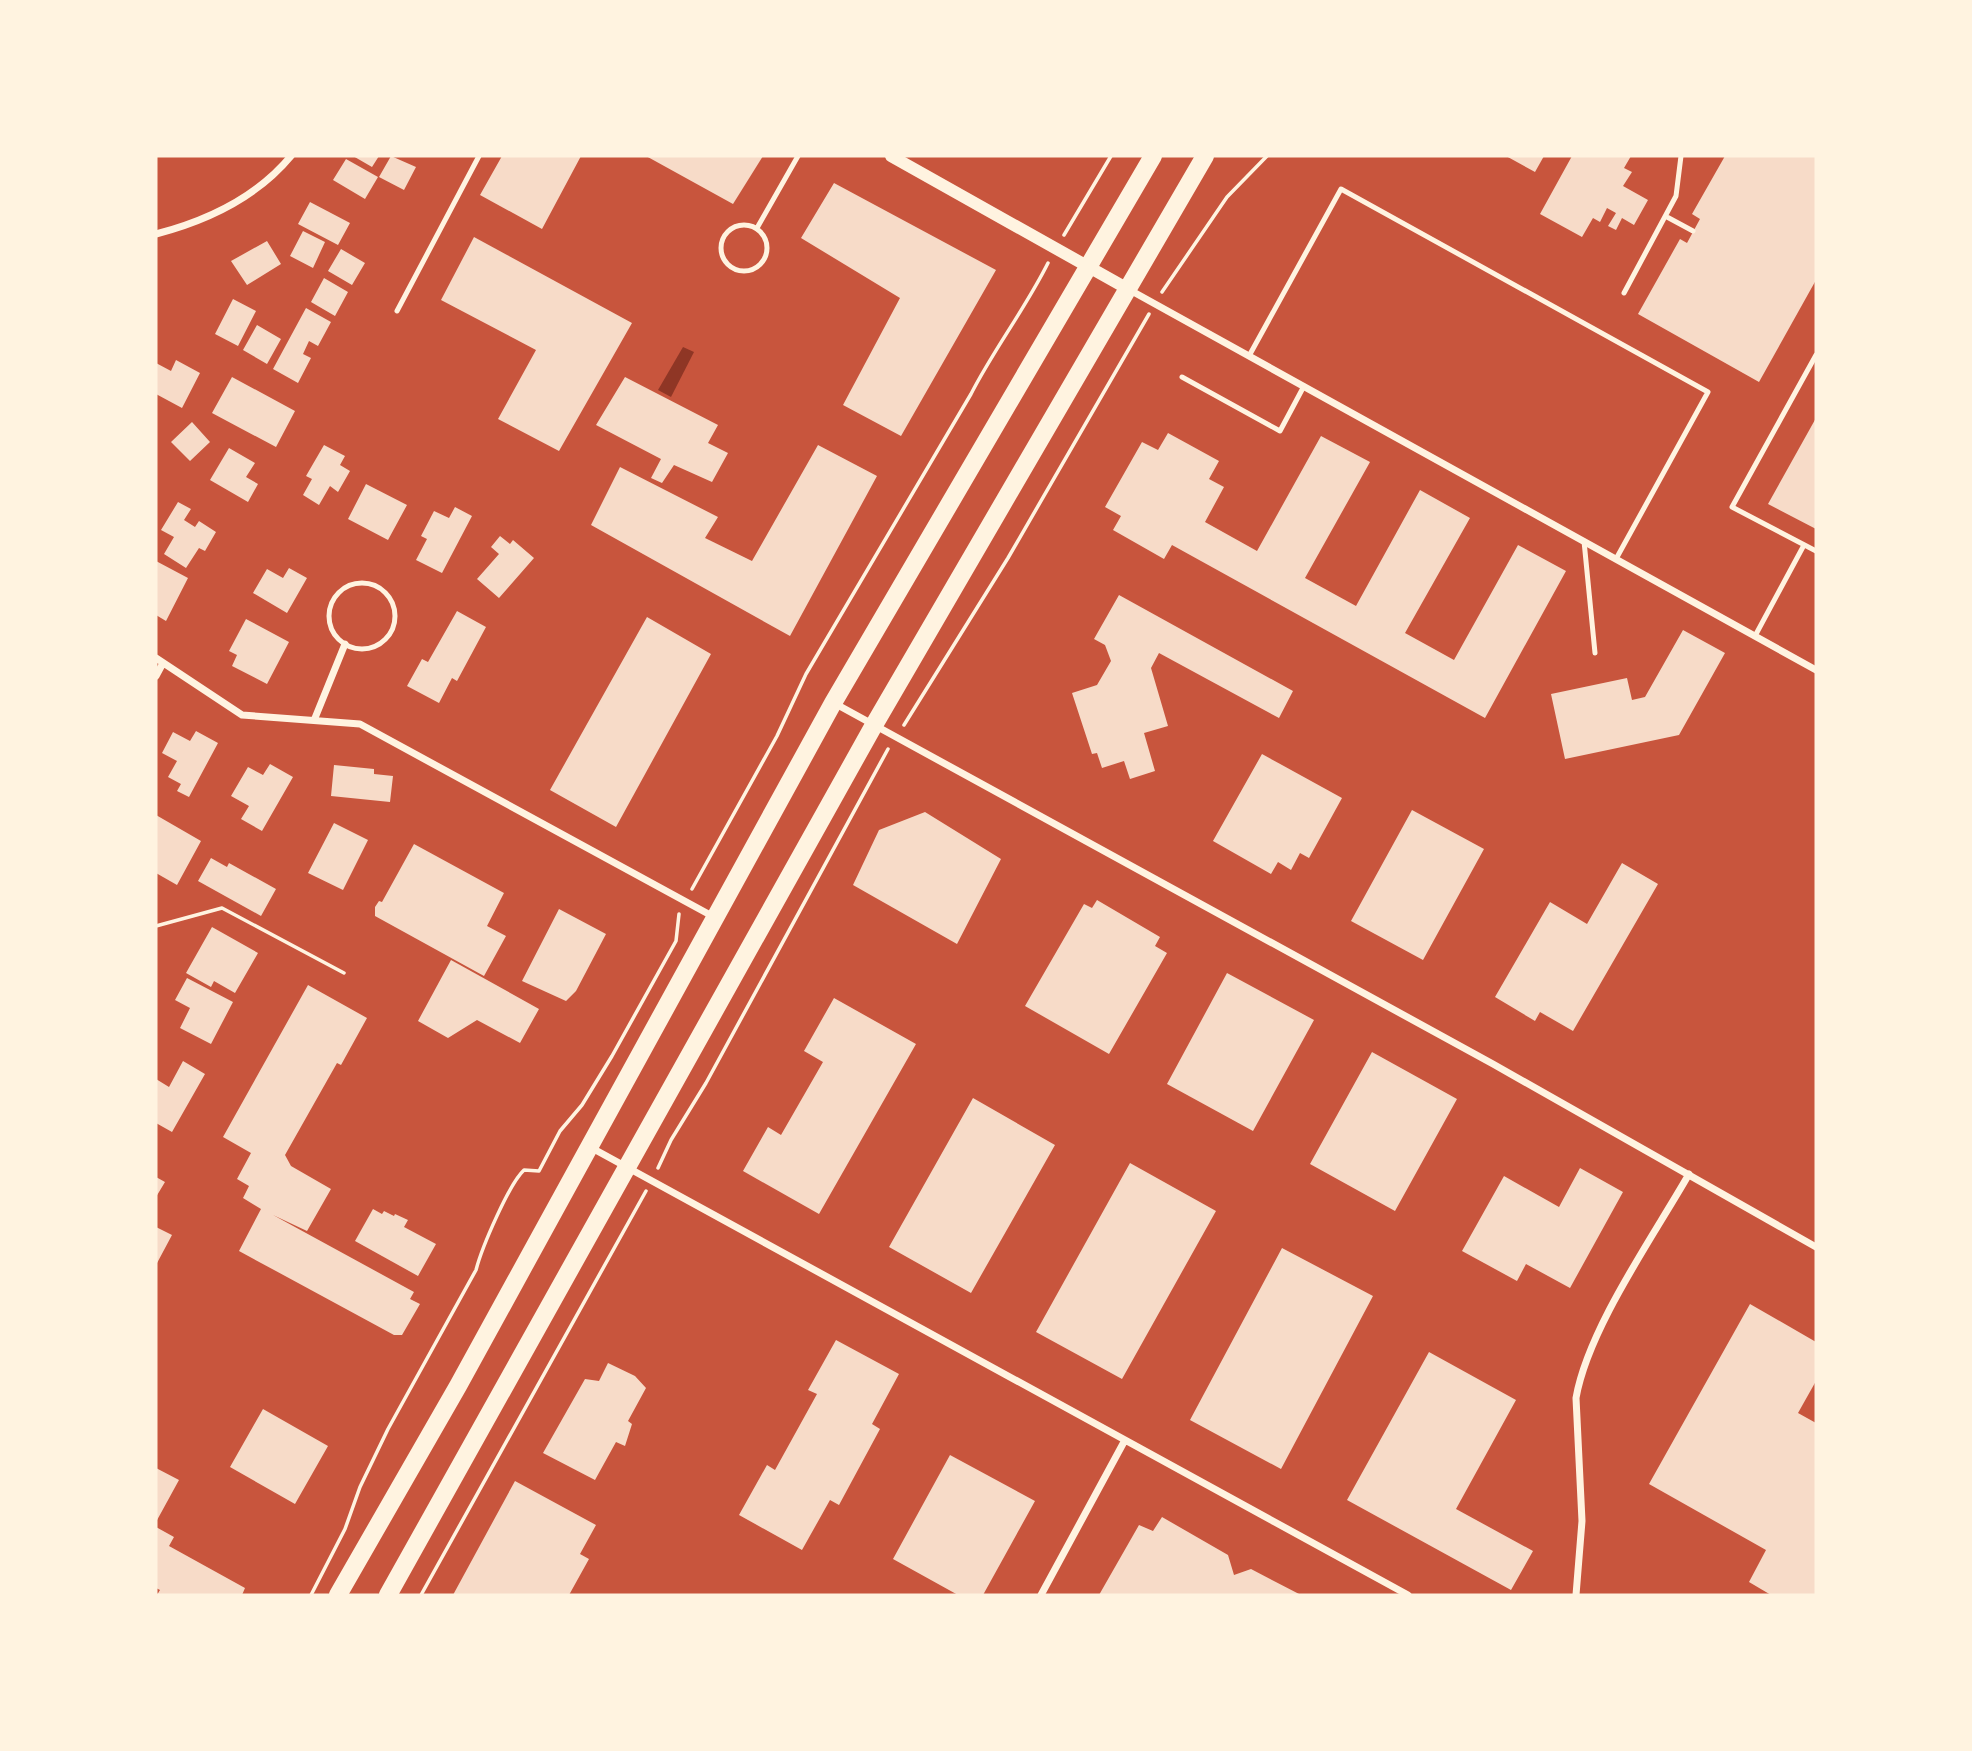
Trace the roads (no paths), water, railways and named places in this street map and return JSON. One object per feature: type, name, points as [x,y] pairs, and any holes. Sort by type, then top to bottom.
[{"type":"main road","points":[[338,1595],[442,1416],[833,703],[1153,156]]},
{"type":"main road","points":[[388,1595],[874,724],[1205,156]]},
{"type":"street","points":[[156,234],[207,218],[242,199],[291,156]]},
{"type":"street","points":[[891,156],[1816,670]]},
{"type":"street","points":[[315,718],[345,644]]},
{"type":"street","points":[[156,676],[159,661],[242,715],[266,719],[315,718],[360,724],[714,917]]},
{"type":"street","points":[[833,703],[1689,1174],[1816,1247]]},
{"type":"street","points":[[590,1147],[1408,1595]]},
{"type":"street","points":[[1576,1595],[1582,1521],[1576,1398],[1578,1380],[1600,1328],[1689,1174]]},
{"type":"street","points":[[1041,1595],[1125,1440]]},
{"type":"lane","points":[[397,311],[479,156]]},
{"type":"lane","points":[[757,228],[798,156]]},
{"type":"lane","points":[[1624,293],[1676,196],[1681,156]]},
{"type":"lane","points":[[1249,356],[1340,189],[1708,392],[1616,559]]},
{"type":"lane","points":[[1667,217],[1693,231]]},
{"type":"lane","points":[[741,225],[757,228],[763,233],[768,247],[763,261],[744,272],[730,267],[725,262],[721,246],[727,232],[741,225]]},
{"type":"lane","points":[[1816,355],[1732,507],[1816,551]]},
{"type":"lane","points":[[1182,377],[1279,431],[1304,386]]},
{"type":"lane","points":[[1584,541],[1595,653]]},
{"type":"lane","points":[[1755,636],[1804,545]]},
{"type":"lane","points":[[358,583],[379,588],[393,603],[394,624],[390,634],[374,647],[364,649],[345,644],[336,637],[329,615],[337,594],[358,583]]}]
